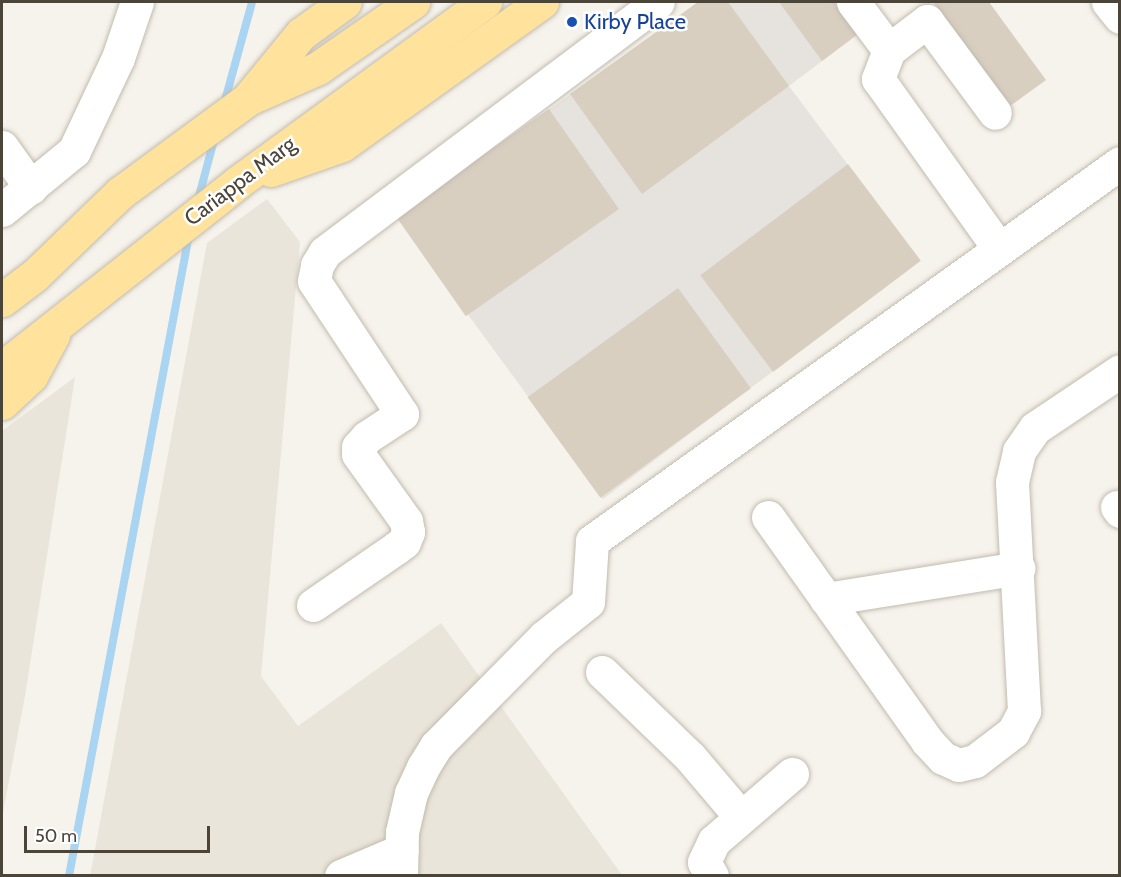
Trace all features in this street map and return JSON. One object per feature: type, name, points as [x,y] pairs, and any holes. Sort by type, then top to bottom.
[{"type":"main road","points":[[248,99],[301,34],[345,2]]},
{"type":"main road","points":[[2,300],[68,243],[120,193],[248,99],[318,68],[413,2]]},
{"type":"main road","name":"Cariappa Marg","points":[[2,368],[57,328],[125,268],[238,182],[485,2]]},
{"type":"main road","points":[[238,182],[342,145],[542,2]]},
{"type":"main road","points":[[2,271],[68,243]]},
{"type":"main road","points":[[2,403],[31,376],[57,328]]},
{"type":"street","points":[[2,210],[74,151],[118,58],[137,2]]},
{"type":"street","points":[[313,605],[404,542],[408,532],[406,521],[358,454],[358,447],[367,437],[402,414],[314,281],[317,265],[325,252],[658,2]]},
{"type":"street","points":[[853,2],[889,50]]},
{"type":"street","points":[[1108,2],[1119,17]]},
{"type":"street","points":[[995,113],[920,11],[889,50],[878,79],[998,247]]},
{"type":"street","points":[[2,147],[31,188]]},
{"type":"street","points":[[340,876],[402,863],[411,793],[436,746],[544,637],[588,602],[592,541],[998,247],[1119,163]]},
{"type":"street","points":[[768,517],[927,741],[943,758],[959,765],[975,761],[1013,732],[1024,711],[1019,568],[1012,482],[1019,451],[1035,428],[1119,371]]},
{"type":"street","points":[[826,599],[1019,568]]},
{"type":"street","points":[[602,672],[690,757],[740,816]]},
{"type":"street","points":[[712,876],[704,862],[706,852],[740,816],[792,774]]},
{"type":"shaded area","points":[[698,2],[834,2],[858,34],[789,86],[920,261],[603,499],[398,219]]},
{"type":"shaded area","points":[[267,199],[300,242],[261,676],[298,726],[441,623],[622,875],[90,876],[207,243]]},
{"type":"shaded area","points":[[75,377],[25,696],[2,818],[2,431]]},
{"type":"building","points":[[698,2],[728,2],[789,86],[642,194],[570,94]]},
{"type":"building","points":[[779,2],[834,2],[858,34],[822,61]]},
{"type":"building","points":[[933,2],[989,2],[1046,80],[1010,106]]},
{"type":"building","points":[[549,109],[619,209],[466,316],[396,216]]},
{"type":"building","points":[[848,164],[921,261],[773,372],[700,275]]},
{"type":"building","points":[[678,288],[751,388],[600,498],[528,397]]},
{"type":"waterway","points":[[224,104],[252,2]]},
{"type":"waterway","points":[[198,200],[215,136]]},
{"type":"waterway","points":[[69,876],[189,235]]},
{"type":"place","name":"Kirby Place","points":[[572,22]]}]
